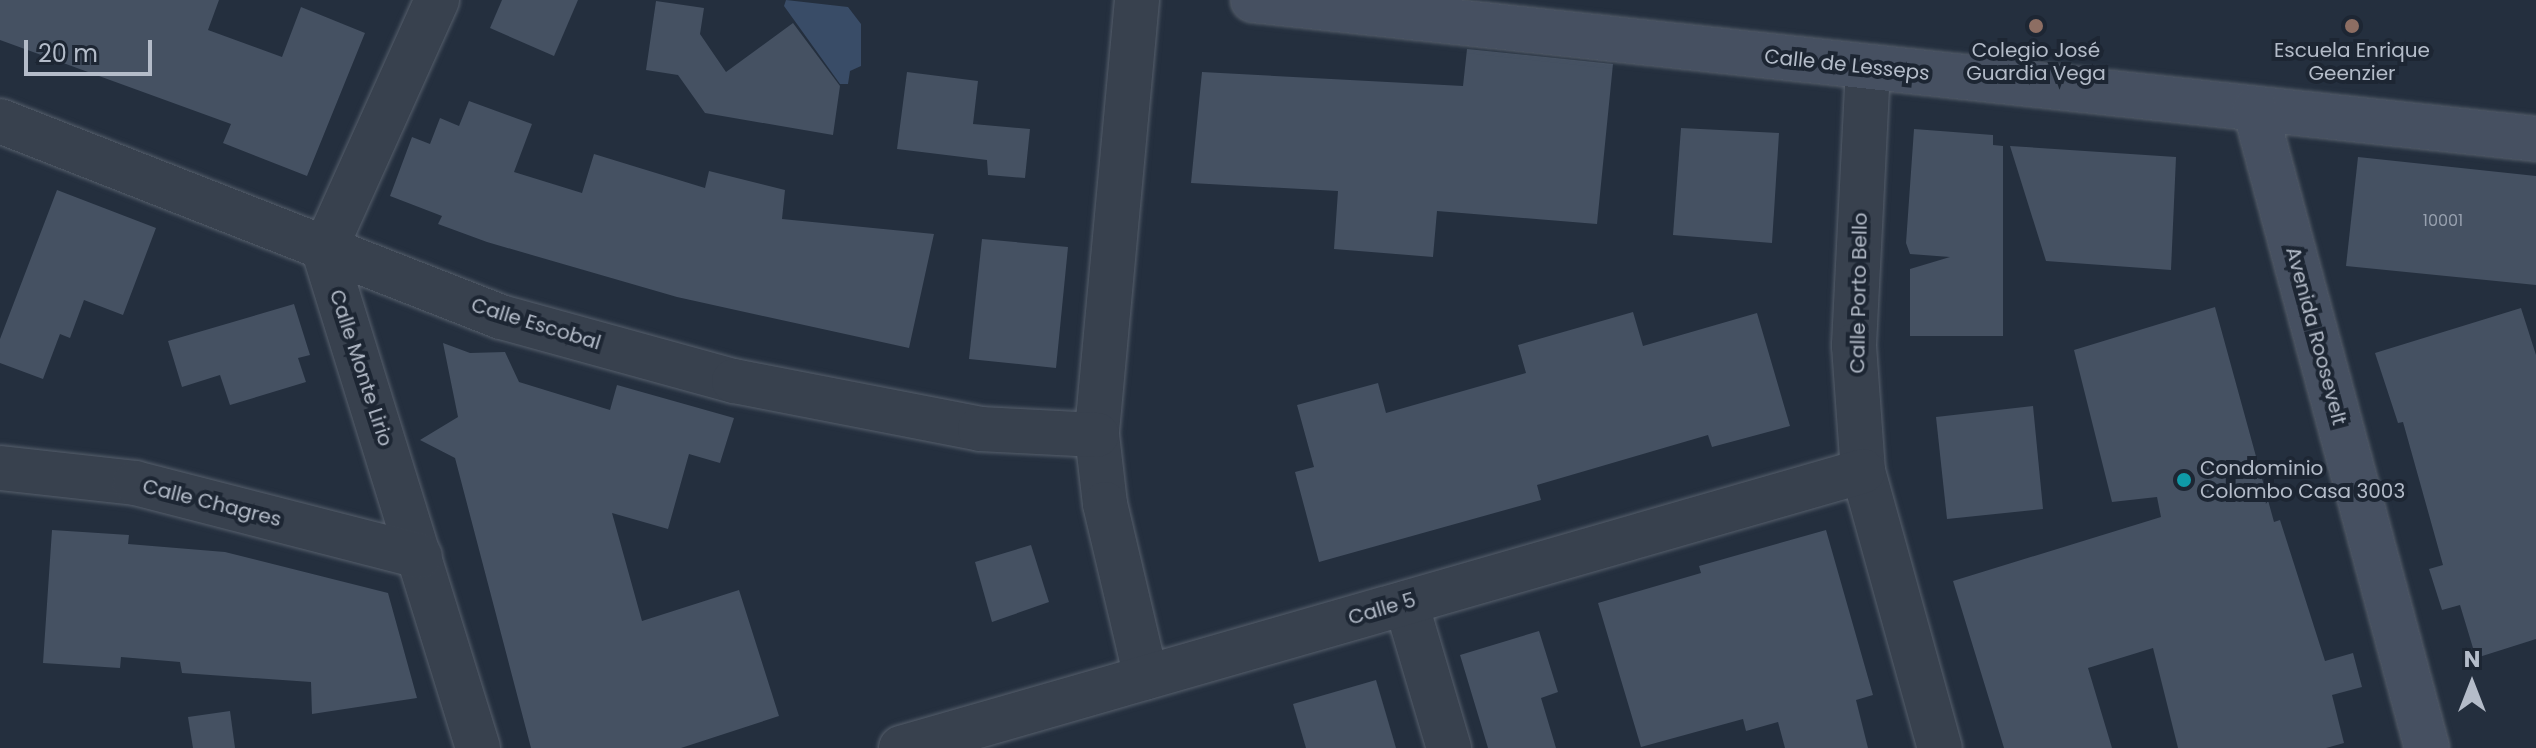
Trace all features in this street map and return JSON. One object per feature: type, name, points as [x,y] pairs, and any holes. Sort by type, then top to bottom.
[{"type":"main road","name":"Calle de Lesseps","points":[[1253,0],[2536,139]]},
{"type":"main road","name":"Avenida Roosevelt","points":[[2255,109],[2427,748]]},
{"type":"street","points":[[324,251],[437,0]]},
{"type":"street","points":[[1137,0],[1097,435],[1105,504],[1146,677]]},
{"type":"street","name":"Calle Porto Bello","points":[[1868,68],[1854,346],[1863,471],[1940,748]]},
{"type":"street","name":"Calle Escobal","points":[[0,121],[324,251],[501,317],[734,381],[980,429],[1097,435]]},
{"type":"street","name":"Calle Monte Lirio","points":[[324,251],[478,748]]},
{"type":"street","name":"Calle Chagres","points":[[0,468],[135,483],[420,556]]},
{"type":"street","name":"Calle 5","points":[[901,748],[956,740],[1146,677],[1863,471]]},
{"type":"street","points":[[1406,603],[1449,748]]},
{"type":"water","points":[[786,0],[848,7],[861,24],[861,66],[850,71],[848,84],[840,84],[784,6]]},
{"type":"building","points":[[0,0],[219,0],[208,30],[282,57],[301,7],[365,33],[307,176],[223,143],[231,124],[0,40]]},
{"type":"building","points":[[502,0],[578,0],[554,56],[490,28]]},
{"type":"building","points":[[656,1],[704,8],[700,34],[726,72],[793,23],[840,86],[833,135],[705,113],[678,75],[646,70]]},
{"type":"building","points":[[1467,49],[1613,64],[1597,224],[1437,211],[1433,257],[1334,249],[1338,191],[1191,183],[1202,72],[1463,86]]},
{"type":"building","points":[[907,72],[978,81],[973,124],[1030,129],[1025,178],[988,175],[987,160],[897,149]]},
{"type":"building","points":[[469,101],[532,124],[514,172],[582,193],[594,154],[705,188],[709,171],[785,190],[782,219],[934,234],[909,348],[677,297],[487,242],[438,224],[442,216],[390,196],[412,137],[430,144],[440,118],[459,126]]},
{"type":"building","points":[[1681,128],[1779,133],[1772,243],[1673,235]]},
{"type":"building","points":[[1914,129],[1993,135],[1993,145],[2003,146],[2003,336],[1910,336],[1910,269],[1950,257],[1910,254],[1906,243]]},
{"type":"building","points":[[2010,146],[2176,157],[2171,270],[2046,261]]},
{"type":"building","points":[[2358,157],[2536,176],[2536,285],[2346,266]]},
{"type":"building","points":[[57,190],[156,228],[123,315],[84,300],[70,338],[60,334],[43,379],[0,363],[0,339]]},
{"type":"building","points":[[982,239],[1068,247],[1056,368],[969,359]]},
{"type":"building","points":[[294,304],[310,355],[298,358],[306,382],[230,405],[220,375],[182,387],[168,341]]},
{"type":"building","points":[[2215,307],[2274,522],[2280,520],[2325,661],[2353,653],[2362,687],[2332,695],[2344,743],[2326,748],[2178,748],[2153,648],[2088,668],[2112,748],[2004,748],[1953,581],[2161,517],[2157,497],[2112,502],[2074,350]]},
{"type":"building","points":[[2521,308],[2536,355],[2536,639],[2476,658],[2460,605],[2442,610],[2429,569],[2443,565],[2403,422],[2398,423],[2375,353]]},
{"type":"building","points":[[1633,312],[1643,346],[1757,313],[1790,426],[1712,447],[1708,435],[1537,485],[1541,500],[1319,562],[1295,472],[1314,467],[1297,405],[1378,383],[1386,413],[1526,373],[1518,345]]},
{"type":"building","points":[[443,343],[470,353],[505,352],[519,382],[610,410],[617,385],[734,418],[720,463],[689,454],[668,529],[612,513],[642,621],[739,590],[779,716],[681,748],[531,748],[455,458],[420,440],[458,417]]},
{"type":"building","points":[[2033,406],[2043,509],[1947,519],[1936,417]]},
{"type":"building","points":[[52,530],[129,535],[128,544],[225,552],[388,593],[417,698],[312,714],[311,682],[182,673],[180,662],[121,657],[120,668],[43,663]]},
{"type":"building","points":[[1826,530],[1873,695],[1856,700],[1868,748],[1785,748],[1778,722],[1746,731],[1743,719],[1641,747],[1598,603],[1701,573],[1699,566]]},
{"type":"building","points":[[1031,545],[1049,602],[992,622],[975,562]]},
{"type":"building","points":[[1539,631],[1558,692],[1541,698],[1556,748],[1488,748],[1460,655]]},
{"type":"building","points":[[1376,680],[1396,748],[1306,748],[1293,704]]},
{"type":"building","points":[[230,711],[235,748],[193,748],[188,717]]},
{"type":"place","name":"Colegio José Guardia Vega","points":[[2036,26]]},
{"type":"place","name":"Escuela Enrique Geenzier","points":[[2352,26]]},
{"type":"place","name":"Condominio Colombo Casa 3003","points":[[2184,480]]}]
